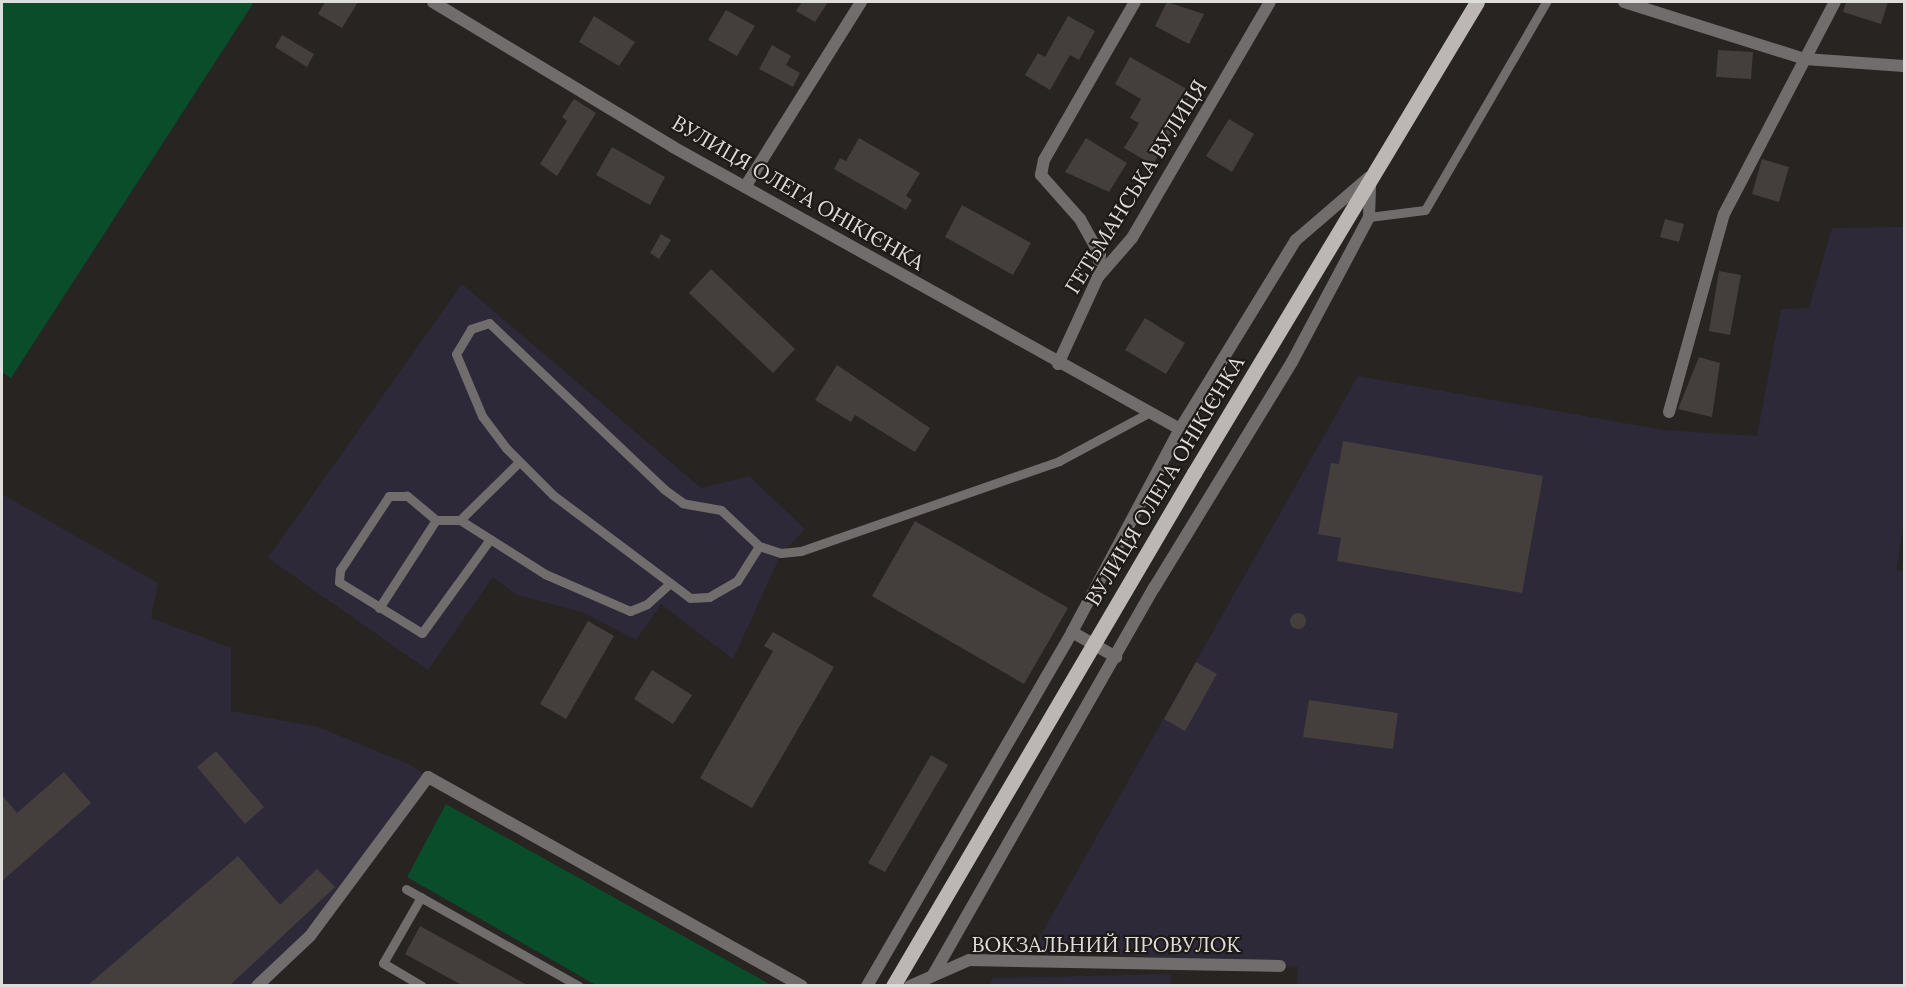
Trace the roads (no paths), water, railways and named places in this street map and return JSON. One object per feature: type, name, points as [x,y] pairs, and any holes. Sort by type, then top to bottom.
[{"type":"main road","name":"ВУЛИЦЯ ОЛЕГА ОНІКІЄНКА","points":[[893,986],[1194,472],[1370,176],[1477,2]]},
{"type":"street","name":"ВУЛИЦЯ ОЛЕГА ОНІКІЄНКА","points":[[433,2],[744,187],[1058,364],[1180,429]]},
{"type":"street","points":[[744,187],[861,2]]},
{"type":"street","points":[[1098,277],[1100,255],[1080,219],[1041,175],[1044,160],[1135,2]]},
{"type":"street","name":"ГЕТЬМАНСЬКА ВУЛИЦЯ","points":[[1058,364],[1098,277],[1132,238],[1270,2]]},
{"type":"street","points":[[1624,2],[1805,59],[1905,66]]},
{"type":"street","points":[[1669,412],[1724,214],[1835,2]]},
{"type":"street","points":[[930,980],[1116,657],[1292,362],[1369,217],[1370,176]]},
{"type":"street","points":[[867,986],[1072,632],[1180,429],[1296,240],[1370,176]]},
{"type":"street","points":[[1072,632],[1116,657]]},
{"type":"street","points":[[257,986],[310,936],[358,875],[428,777],[802,986]]},
{"type":"street","name":"ВОКЗАЛЬНИЙ ПРОВУЛОК","points":[[910,986],[930,980],[969,960],[1280,966]]},
{"type":"lane","points":[[1369,217],[1425,210],[1546,2]]},
{"type":"lane","points":[[759,546],[737,581],[709,597],[690,597],[553,495],[519,462],[482,416],[456,354],[471,329],[485,320],[664,489],[683,503],[721,510],[759,546],[781,554],[801,551],[1059,461],[1150,412]]},
{"type":"lane","points":[[460,520],[519,462]]},
{"type":"lane","points":[[490,539],[422,633],[339,582],[340,570],[389,496],[407,496],[436,520],[460,520],[490,539],[545,574],[630,611],[647,604],[670,583]]},
{"type":"lane","points":[[379,608],[436,520]]},
{"type":"lane","points":[[406,889],[579,986]]},
{"type":"lane","points":[[421,897],[383,963],[422,986]]}]
